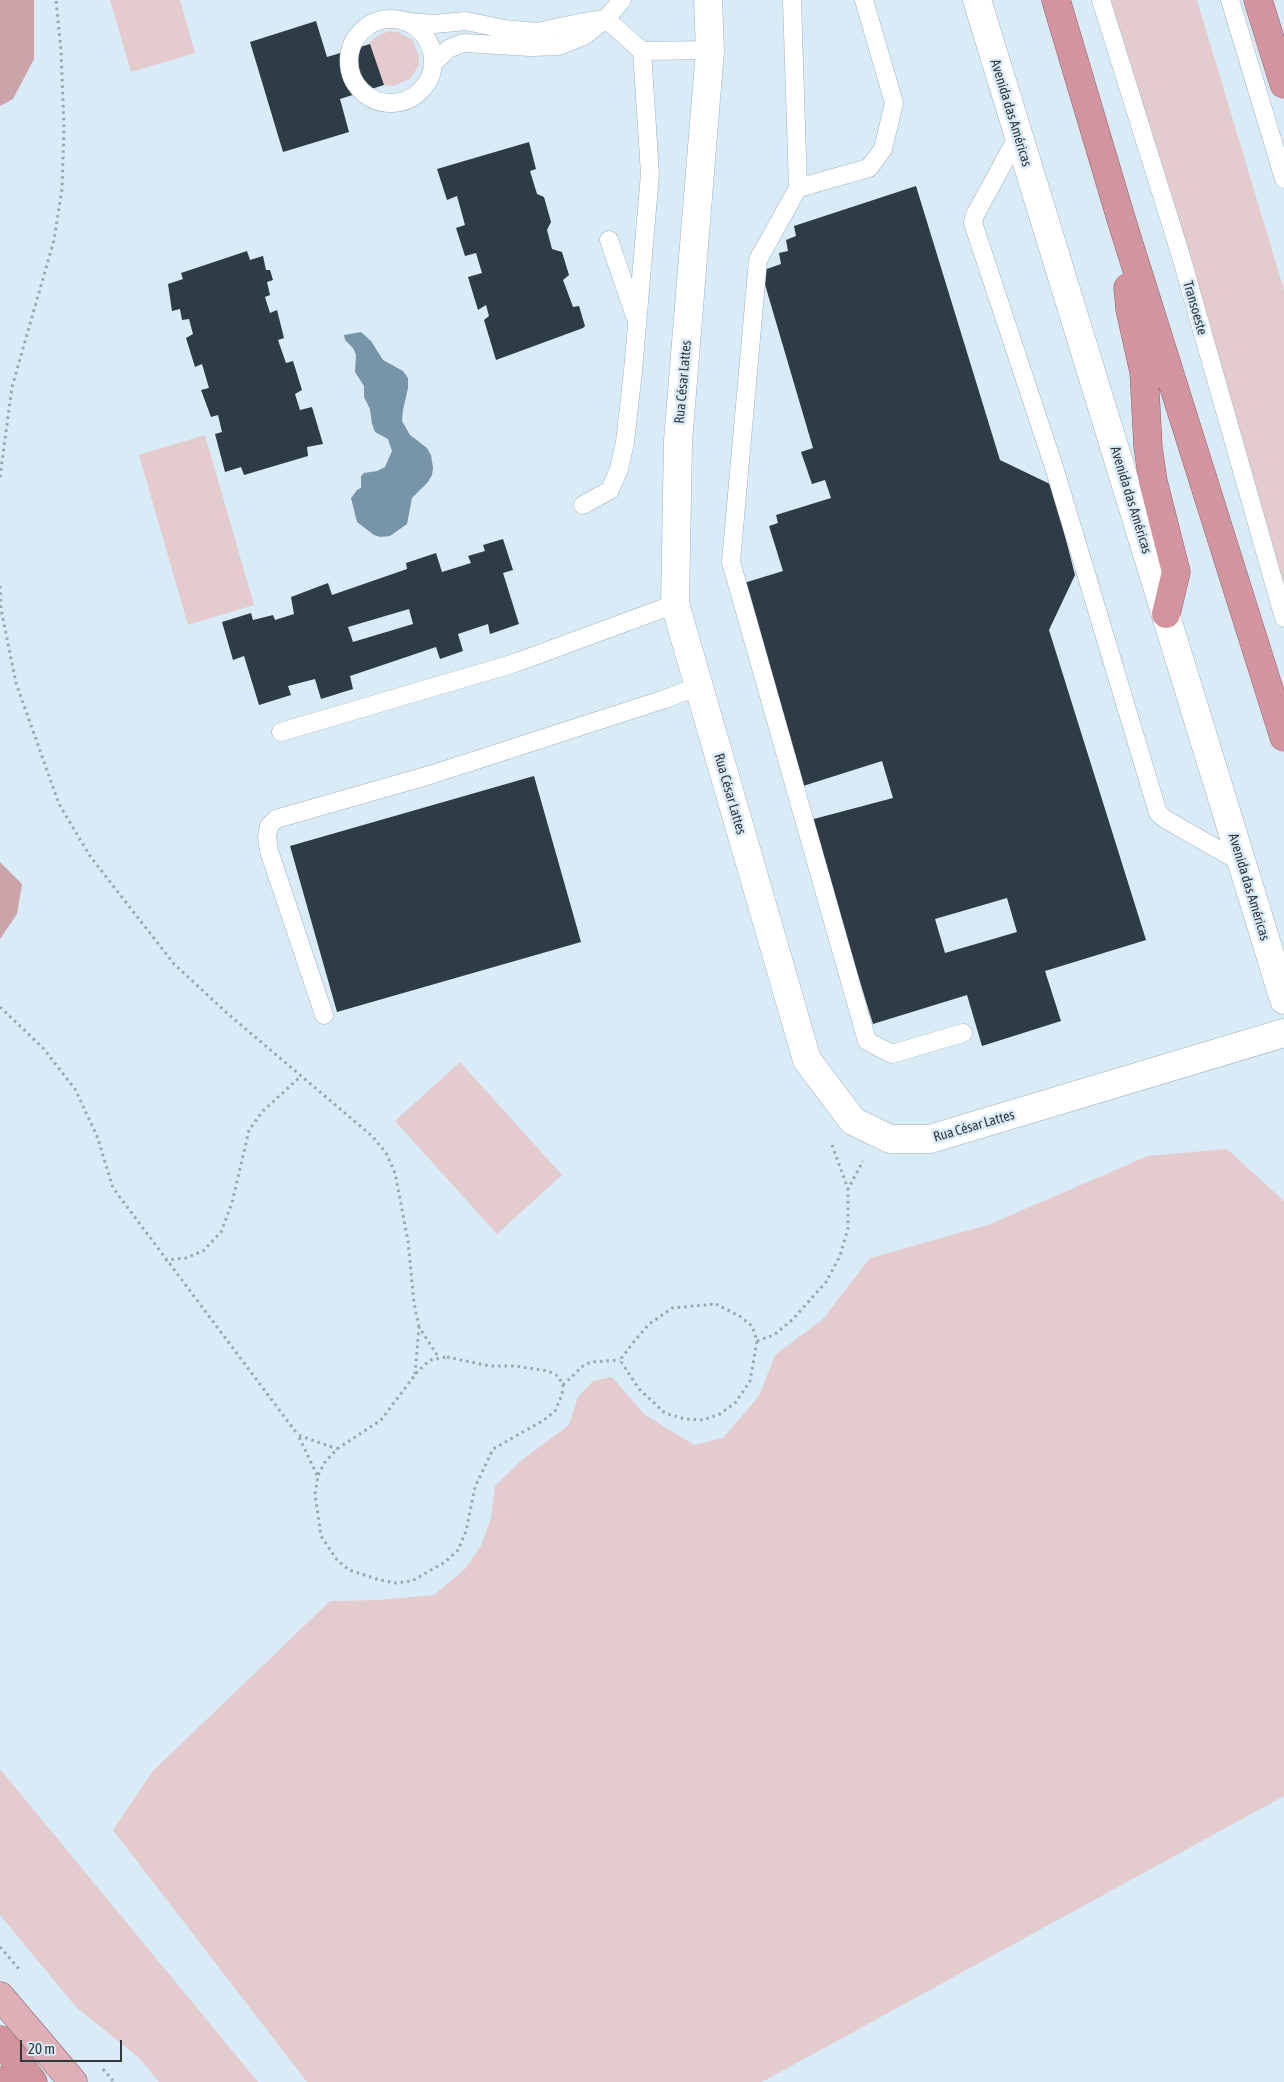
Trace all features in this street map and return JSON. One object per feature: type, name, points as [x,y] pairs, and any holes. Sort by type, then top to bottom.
[{"type":"highway","points":[[1056,0],[1122,222],[1284,737]]},
{"type":"highway","points":[[1258,0],[1284,84]]},
{"type":"highway","points":[[1122,222],[1130,309],[1144,372],[1148,447],[1153,481],[1176,572],[1166,614]]},
{"type":"highway","points":[[0,2040],[33,2082]]},
{"type":"main road","points":[[0,1996],[73,2082]]},
{"type":"street","name":"Rua César Lattes","points":[[708,0],[710,50],[678,441],[675,604],[807,1060],[853,1121],[890,1139],[930,1139],[1284,1034]]},
{"type":"street","name":"Avenida das Américas","points":[[976,0],[1284,1000]]},
{"type":"lane","points":[[433,64],[448,49],[463,43],[532,47],[559,46],[584,36],[606,19],[622,0]]},
{"type":"lane","points":[[792,0],[798,188],[758,260],[731,562],[867,1041],[892,1054],[963,1033]]},
{"type":"lane","points":[[798,188],[869,168],[883,149],[894,103],[864,0]]},
{"type":"lane","name":"Transoeste","points":[[1101,0],[1180,253],[1284,618]]},
{"type":"lane","points":[[1230,0],[1284,179]]},
{"type":"lane","points":[[408,22],[416,26],[426,36],[432,50],[433,64],[430,78],[422,90],[411,99],[397,104],[383,103],[369,98],[358,89],[351,77],[348,63],[350,49],[355,37],[364,27],[390,18],[408,22],[434,24],[466,21],[504,29],[537,32],[606,19],[642,50],[710,50]]},
{"type":"lane","points":[[583,505],[610,490],[619,469],[625,442],[637,323],[638,219],[650,174],[642,50]]},
{"type":"lane","points":[[1018,136],[975,214],[973,223],[1054,467],[1158,813],[1165,819],[1242,863]]},
{"type":"lane","points":[[608,240],[637,323]]},
{"type":"lane","points":[[281,732],[515,663],[675,604]]},
{"type":"lane","points":[[324,1015],[270,851],[267,837],[269,826],[276,819],[430,774],[665,699],[698,686]]},
{"type":"path","points":[[0,477],[12,387],[54,240],[62,189],[64,127],[61,50],[56,0]]},
{"type":"path","points":[[0,586],[1,609],[16,683],[59,804],[90,856],[174,964],[300,1077],[372,1136],[386,1153],[395,1174],[408,1241],[414,1303],[419,1327],[415,1374]]},
{"type":"path","points":[[0,1007],[43,1048],[75,1089],[97,1136],[113,1188],[165,1260],[298,1435],[318,1475]]},
{"type":"path","points":[[165,1260],[186,1258],[203,1251],[221,1232],[232,1203],[249,1130],[263,1111],[300,1077]]},
{"type":"path","points":[[757,1341],[774,1335],[794,1319],[826,1282],[840,1256],[848,1228],[848,1189],[830,1140]]},
{"type":"path","points":[[848,1189],[866,1155]]},
{"type":"path","points":[[563,1385],[582,1366],[591,1362],[620,1360],[648,1325],[672,1308],[716,1304],[741,1317],[752,1326],[757,1341],[750,1381],[736,1402],[720,1414],[703,1420],[665,1413],[639,1389],[620,1360]]},
{"type":"path","points":[[419,1327],[439,1358]]},
{"type":"path","points":[[447,1356],[490,1366],[548,1371],[558,1376],[563,1385],[562,1395],[554,1411],[544,1420],[493,1449],[475,1487],[466,1531],[458,1550],[445,1562],[412,1581],[395,1583],[349,1570],[337,1560],[321,1536],[316,1494],[318,1475],[325,1462],[337,1449],[382,1420],[415,1374],[430,1360],[439,1358],[447,1356]]},
{"type":"path","points":[[298,1435],[337,1449]]},
{"type":"shaded area","points":[[0,0],[34,0],[34,59],[13,99],[0,106]]},
{"type":"shaded area","points":[[110,0],[180,0],[195,53],[131,72]]},
{"type":"shaded area","points":[[1106,0],[1197,0],[1284,290],[1284,606]]},
{"type":"shaded area","points":[[389,31],[398,32],[413,40],[419,56],[419,65],[410,79],[393,86],[383,85],[368,46],[374,38]]},
{"type":"shaded area","points":[[205,435],[254,605],[188,625],[139,455]]},
{"type":"shaded area","points":[[0,862],[22,884],[17,914],[0,939]]},
{"type":"shaded area","points":[[460,1062],[562,1175],[497,1234],[395,1121]]},
{"type":"shaded area","points":[[1227,1149],[1284,1201],[1284,1796],[762,2082],[307,2082],[113,1830],[152,1772],[330,1601],[380,1600],[434,1595],[465,1569],[481,1546],[491,1518],[495,1486],[522,1460],[569,1425],[578,1397],[593,1381],[612,1377],[645,1415],[694,1445],[723,1438],[759,1396],[775,1355],[823,1319],[870,1258],[988,1225],[1148,1156]]},
{"type":"shaded area","points":[[0,1769],[258,2082],[159,2082],[140,2059],[76,2007],[0,1915]]},
{"type":"water","points":[[361,332],[371,341],[383,360],[403,371],[408,378],[402,421],[410,435],[427,448],[431,455],[433,468],[428,482],[412,498],[407,524],[390,536],[380,537],[374,535],[357,522],[351,498],[361,488],[361,476],[364,473],[377,471],[385,467],[392,451],[388,439],[375,432],[370,409],[364,397],[364,386],[355,372],[356,355],[353,348],[345,340],[344,335]]},
{"type":"building","points":[[316,21],[327,57],[370,44],[384,85],[340,99],[349,132],[283,152],[250,42]]},
{"type":"building","points":[[529,142],[536,169],[530,171],[537,194],[544,197],[551,222],[547,230],[552,249],[562,252],[569,275],[563,280],[573,307],[579,306],[585,326],[496,360],[484,320],[489,316],[486,305],[478,310],[468,277],[482,273],[476,253],[465,256],[456,228],[465,225],[457,196],[447,200],[437,169]]},
{"type":"building","points":[[916,186],[1000,460],[1052,485],[1075,575],[1049,630],[1146,940],[1045,971],[1061,1021],[982,1046],[967,995],[873,1024],[810,820],[893,798],[882,761],[803,786],[744,583],[783,571],[769,526],[778,523],[776,515],[831,498],[825,480],[812,484],[801,452],[813,448],[761,271],[781,264],[779,253],[788,251],[786,240],[796,236],[794,226]],"holes":[[[1007,898],[1017,932],[945,953],[935,919]]]},
{"type":"building","points":[[247,251],[250,260],[263,256],[266,270],[270,270],[273,280],[267,282],[270,295],[265,297],[270,313],[277,310],[284,338],[278,340],[286,363],[293,361],[302,390],[295,394],[300,410],[312,407],[323,444],[307,447],[308,456],[244,475],[241,467],[225,472],[215,434],[222,432],[218,415],[211,417],[201,390],[209,388],[202,364],[195,367],[186,338],[193,334],[189,319],[182,320],[180,309],[172,311],[168,284],[183,279],[181,273]]},
{"type":"building","points":[[503,539],[513,570],[503,573],[519,624],[490,634],[488,624],[458,634],[463,651],[440,659],[436,647],[350,676],[353,689],[321,699],[315,679],[288,686],[291,695],[259,705],[244,656],[233,660],[222,622],[251,613],[253,620],[273,615],[275,620],[294,614],[291,597],[328,583],[332,595],[407,569],[406,563],[436,553],[442,572],[471,563],[468,556],[485,551],[483,545]],"holes":[[[409,609],[413,624],[353,642],[348,627]]]},
{"type":"building","points":[[534,776],[581,942],[337,1012],[290,846]]}]
